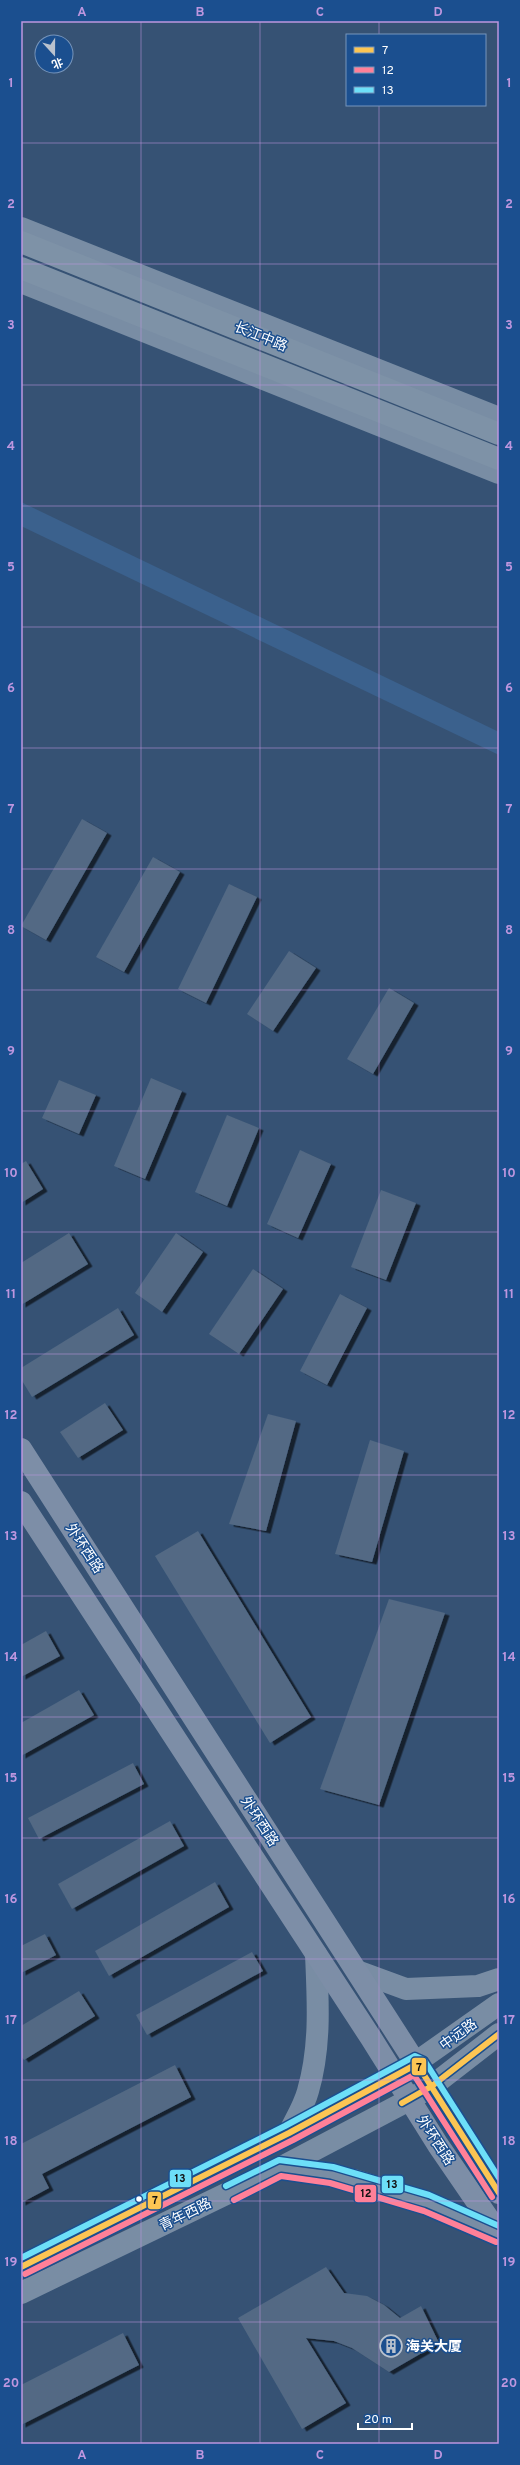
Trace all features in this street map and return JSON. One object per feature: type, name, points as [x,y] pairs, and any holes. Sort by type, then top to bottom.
[{"type":"highway","name":"长江中路","points":[[21,242],[499,434]]},
{"type":"highway","name":"长江中路","points":[[21,268],[499,459]]},
{"type":"main road","name":"长江中路","points":[[21,228],[499,418]]},
{"type":"main road","points":[[21,282],[499,473]]},
{"type":"main road","name":"外环西路","points":[[21,1449],[432,2086],[499,2193]]},
{"type":"main road","name":"外环西路","points":[[21,1502],[316,1954],[394,2078],[499,2235]]},
{"type":"main road","points":[[289,2133],[308,2092],[315,2057],[319,2021],[316,1954]]},
{"type":"main road","points":[[357,1971],[406,1989],[478,1986],[499,1979]]},
{"type":"main road","name":"中远路","points":[[417,2064],[499,2004]]},
{"type":"main road","name":"中远路","points":[[432,2086],[499,2034]]},
{"type":"main road","name":"青年西路","points":[[21,2267],[289,2133],[394,2078],[417,2064]]},
{"type":"main road","name":"青年西路","points":[[21,2294],[280,2168],[409,2100],[432,2086]]},
{"type":"main road","points":[[280,2168],[354,2180],[427,2203],[499,2235]]},
{"type":"water","points":[[21,502],[499,732],[499,755],[21,526]]},
{"type":"building","points":[[82,819],[107,833],[46,940],[21,926]]},
{"type":"building","points":[[153,857],[180,872],[124,972],[96,957]]},
{"type":"building","points":[[229,884],[257,897],[206,1003],[178,989]]},
{"type":"building","points":[[289,951],[316,968],[273,1031],[247,1014]]},
{"type":"building","points":[[389,988],[414,1003],[373,1074],[347,1059]]},
{"type":"building","points":[[151,1078],[182,1091],[145,1179],[114,1166]]},
{"type":"building","points":[[59,1080],[96,1095],[79,1134],[42,1118]]},
{"type":"building","points":[[227,1115],[259,1128],[227,1206],[195,1192]]},
{"type":"building","points":[[300,1150],[331,1164],[298,1238],[267,1224]]},
{"type":"building","points":[[26,1161],[43,1189],[21,1203],[21,1164]]},
{"type":"building","points":[[381,1190],[416,1203],[386,1280],[351,1267]]},
{"type":"building","points":[[69,1233],[88,1264],[21,1305],[21,1263]]},
{"type":"building","points":[[176,1233],[203,1252],[162,1312],[135,1293]]},
{"type":"building","points":[[253,1269],[283,1289],[239,1354],[209,1334]]},
{"type":"building","points":[[340,1294],[367,1308],[327,1385],[300,1371]]},
{"type":"building","points":[[118,1308],[134,1335],[32,1397],[21,1379],[21,1368]]},
{"type":"building","points":[[105,1403],[123,1430],[78,1458],[60,1432]]},
{"type":"building","points":[[268,1414],[296,1421],[266,1531],[229,1524]]},
{"type":"building","points":[[370,1440],[404,1451],[372,1562],[335,1554]]},
{"type":"building","points":[[198,1531],[311,1717],[270,1743],[155,1556]]},
{"type":"building","points":[[389,1599],[445,1613],[379,1805],[320,1789]]},
{"type":"building","points":[[46,1631],[60,1656],[21,1677],[21,1645]]},
{"type":"building","points":[[79,1690],[94,1715],[21,1756],[21,1723]]},
{"type":"building","points":[[133,1763],[144,1784],[39,1839],[28,1818]]},
{"type":"building","points":[[170,1821],[184,1846],[72,1909],[58,1884]]},
{"type":"building","points":[[215,1882],[229,1907],[109,1976],[95,1951]]},
{"type":"building","points":[[45,1934],[56,1955],[21,1973],[21,1946]]},
{"type":"building","points":[[252,1952],[263,1971],[147,2035],[136,2015]]},
{"type":"building","points":[[79,1991],[95,2016],[24,2060],[21,2056],[21,2026]]},
{"type":"building","points":[[175,2065],[191,2097],[42,2174],[49,2188],[21,2203],[21,2144]]},
{"type":"building","name":"海关大厦","points":[[326,2267],[344,2293],[367,2296],[384,2305],[400,2318],[421,2306],[439,2343],[389,2372],[352,2348],[334,2341],[306,2338],[346,2403],[302,2429],[238,2318]]},
{"type":"building","points":[[123,2333],[139,2365],[21,2425],[21,2385]]},
{"type":"transit line","name":"7","points":[[402,2103],[432,2086],[499,2034]]},
{"type":"transit line","name":"13","points":[[21,2258],[285,2126],[415,2056],[424,2060],[499,2178]]},
{"type":"transit line","name":"7","points":[[21,2267],[289,2133],[417,2064],[499,2193]]},
{"type":"transit line","name":"12","points":[[25,2274],[293,2140],[414,2075],[492,2197]]},
{"type":"transit line","name":"13","points":[[226,2186],[279,2160],[333,2167],[429,2195],[499,2226]]},
{"type":"transit line","name":"12","points":[[234,2200],[281,2176],[330,2183],[424,2211],[496,2242]]},
{"type":"place","name":"海关大厦","points":[[391,2346]]}]
